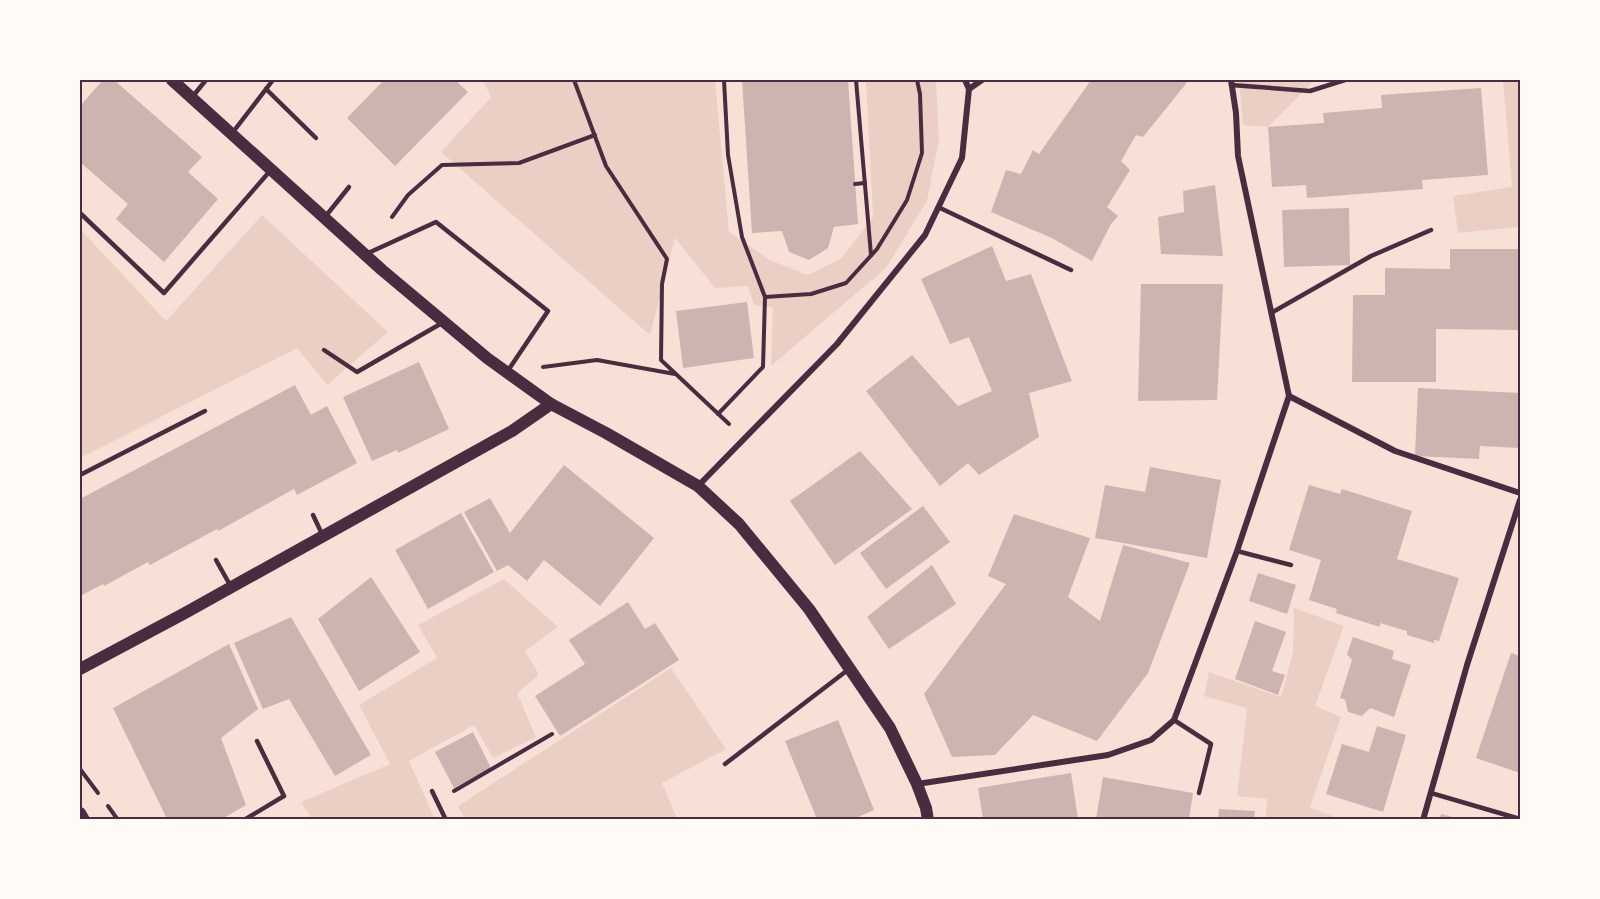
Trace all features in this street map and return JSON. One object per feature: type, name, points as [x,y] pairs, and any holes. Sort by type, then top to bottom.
[{"type":"main road","points":[[172,80],[382,270],[487,358],[551,404],[698,486],[739,524],[809,609],[890,728],[917,784],[928,819]]},
{"type":"main road","points":[[80,669],[512,432],[551,404]]},
{"type":"main road","points":[[80,813],[84,819]]},
{"type":"street","points":[[698,486],[837,344],[925,235],[962,158],[969,89],[965,80]]},
{"type":"street","points":[[969,89],[981,80]]},
{"type":"street","points":[[917,784],[1108,755],[1151,740],[1174,720],[1237,551],[1289,396],[1238,156],[1236,113],[1231,82]]},
{"type":"street","points":[[1289,396],[1395,451],[1521,494]]},
{"type":"street","points":[[1422,819],[1467,665],[1521,500]]},
{"type":"lane","points":[[192,98],[206,80]]},
{"type":"lane","points":[[232,133],[273,80]]},
{"type":"lane","points":[[1231,82],[1310,91],[1345,80]]},
{"type":"lane","points":[[266,89],[316,138]]},
{"type":"lane","points":[[80,213],[164,293],[272,169]]},
{"type":"lane","points":[[324,217],[349,187]]},
{"type":"lane","points":[[938,207],[1071,270]]},
{"type":"lane","points":[[366,254],[436,222],[548,311],[507,372]]},
{"type":"lane","points":[[1271,314],[1371,256],[1431,230]]},
{"type":"lane","points":[[324,350],[357,372],[444,322]]},
{"type":"lane","points":[[80,475],[205,411]]},
{"type":"lane","points":[[313,515],[323,537]]},
{"type":"lane","points":[[1237,551],[1291,565]]},
{"type":"lane","points":[[216,561],[231,587]]},
{"type":"lane","points":[[725,764],[849,669]]},
{"type":"lane","points":[[1174,720],[1211,744],[1199,793]]},
{"type":"lane","points":[[244,819],[284,796],[256,741]]},
{"type":"lane","points":[[432,791],[446,819]]},
{"type":"lane","points":[[1431,793],[1521,819]]},
{"type":"path","points":[[574,80],[606,166],[667,259],[662,284],[661,360],[744,439]]},
{"type":"path","points":[[718,414],[763,367],[765,297],[742,237],[728,155],[724,80]]},
{"type":"path","points":[[856,80],[871,256]]},
{"type":"path","points":[[765,297],[811,294],[846,283],[877,249],[907,200],[922,153],[920,94],[917,80]]},
{"type":"path","points":[[366,254],[408,195],[442,165],[519,163],[594,135]]},
{"type":"path","points":[[855,184],[865,183]]},
{"type":"path","points":[[507,372],[597,360],[676,374]]},
{"type":"path","points":[[437,801],[552,734]]},
{"type":"shaded area","points":[[483,80],[715,80],[729,232],[770,260],[807,275],[841,259],[873,217],[866,80],[935,80],[939,139],[927,201],[886,268],[771,366],[773,307],[754,305],[748,286],[715,288],[675,238],[650,335],[441,152],[491,97]]},
{"type":"shaded area","points":[[1239,80],[1315,80],[1268,127],[1243,125]]},
{"type":"shaded area","points":[[1503,80],[1520,80],[1520,227],[1458,233],[1453,196],[1512,187]]},
{"type":"shaded area","points":[[262,215],[388,332],[327,385],[297,348],[80,458],[80,229],[166,321]]},
{"type":"shaded area","points":[[504,579],[558,627],[525,651],[539,675],[517,693],[536,737],[493,758],[474,725],[409,761],[435,819],[312,819],[301,802],[390,764],[359,705],[437,658],[418,625]]},
{"type":"shaded area","points":[[1294,608],[1344,626],[1315,706],[1341,717],[1310,807],[1340,819],[1266,819],[1267,799],[1237,796],[1247,708],[1204,696],[1209,672],[1281,697],[1293,652]]},
{"type":"shaded area","points":[[671,668],[726,749],[662,783],[677,819],[465,819],[458,806]]},
{"type":"building","points":[[103,80],[114,80],[202,157],[188,172],[218,199],[164,262],[116,219],[128,204],[80,162],[80,106]]},
{"type":"building","points":[[384,80],[455,80],[468,92],[395,166],[347,118]]},
{"type":"building","points":[[742,80],[848,80],[858,224],[834,227],[828,248],[809,260],[789,252],[782,231],[752,233]]},
{"type":"building","points":[[1091,80],[1189,80],[1143,137],[1136,135],[1121,161],[1130,170],[1107,207],[1118,216],[1111,224],[1092,261],[1052,238],[991,212],[1006,170],[1021,174],[1033,150],[1039,154]]},
{"type":"building","points":[[1481,88],[1488,175],[1422,180],[1423,189],[1307,198],[1306,185],[1272,187],[1268,127],[1324,123],[1323,113],[1382,108],[1381,95]]},
{"type":"building","points":[[1215,185],[1223,256],[1161,254],[1158,217],[1184,212],[1183,191]]},
{"type":"building","points":[[1349,208],[1350,265],[1284,267],[1282,210]]},
{"type":"building","points":[[992,246],[1006,281],[1031,274],[1072,381],[1029,393],[1039,437],[979,475],[968,463],[940,486],[866,391],[912,355],[958,406],[992,391],[969,337],[950,344],[921,279]]},
{"type":"building","points":[[1450,249],[1520,249],[1520,330],[1436,329],[1436,382],[1352,382],[1353,295],[1385,295],[1385,268],[1450,269]]},
{"type":"building","points":[[1141,284],[1223,284],[1217,400],[1138,401]]},
{"type":"building","points":[[747,302],[754,358],[683,368],[676,311]]},
{"type":"building","points":[[419,362],[449,429],[398,453],[397,450],[372,461],[343,397]]},
{"type":"building","points":[[295,385],[311,415],[327,406],[357,463],[297,495],[294,489],[150,565],[148,562],[80,596],[80,499]]},
{"type":"building","points":[[1418,388],[1520,393],[1520,448],[1480,446],[1479,459],[1415,456]]},
{"type":"building","points":[[860,451],[912,509],[835,565],[790,501]]},
{"type":"building","points":[[564,465],[654,538],[600,606],[544,560],[527,581],[508,565],[497,571],[464,512],[490,498],[510,533]]},
{"type":"building","points":[[1150,467],[1221,480],[1207,558],[1095,538],[1105,485],[1145,492]]},
{"type":"building","points":[[1309,485],[1340,494],[1342,489],[1412,511],[1397,559],[1459,578],[1439,641],[1434,640],[1434,643],[1407,635],[1407,631],[1380,623],[1380,627],[1336,613],[1337,609],[1309,600],[1321,560],[1289,550]]},
{"type":"building","points":[[923,506],[950,542],[886,589],[860,553]]},
{"type":"building","points":[[461,513],[494,572],[428,609],[395,550]]},
{"type":"building","points":[[1014,514],[1090,538],[1068,597],[1100,621],[1123,545],[1190,563],[1148,673],[1097,741],[1033,715],[995,755],[952,757],[924,694],[1006,584],[988,576]]},
{"type":"building","points":[[932,565],[956,604],[889,649],[867,617]]},
{"type":"building","points":[[1258,573],[1296,585],[1287,614],[1249,601]]},
{"type":"building","points":[[371,577],[420,652],[359,691],[318,619]]},
{"type":"building","points":[[628,602],[645,629],[655,623],[679,660],[560,736],[535,696],[585,664],[569,640]]},
{"type":"building","points":[[291,617],[371,755],[335,776],[289,699],[263,709],[234,643]]},
{"type":"building","points":[[1255,621],[1286,632],[1272,671],[1285,675],[1278,695],[1235,679]]},
{"type":"building","points":[[1353,637],[1394,651],[1392,659],[1411,665],[1394,717],[1370,708],[1362,716],[1348,712],[1345,700],[1340,698],[1352,660],[1347,654]]},
{"type":"building","points":[[229,644],[258,709],[221,738],[246,805],[222,819],[167,819],[113,708]]},
{"type":"building","points":[[1511,653],[1520,656],[1520,773],[1476,758]]},
{"type":"building","points":[[838,720],[874,810],[856,819],[817,819],[785,741]]},
{"type":"building","points":[[1377,726],[1406,735],[1383,812],[1326,794],[1342,744],[1369,752]]},
{"type":"building","points":[[473,732],[491,768],[454,788],[435,752]]},
{"type":"building","points":[[1071,773],[1078,819],[983,819],[978,788]]},
{"type":"building","points":[[1103,777],[1193,793],[1189,819],[1096,819]]},
{"type":"building","points":[[1219,809],[1255,811],[1254,819],[1218,819]]},
{"type":"building","points":[[1441,814],[1460,819],[1440,819]]}]
